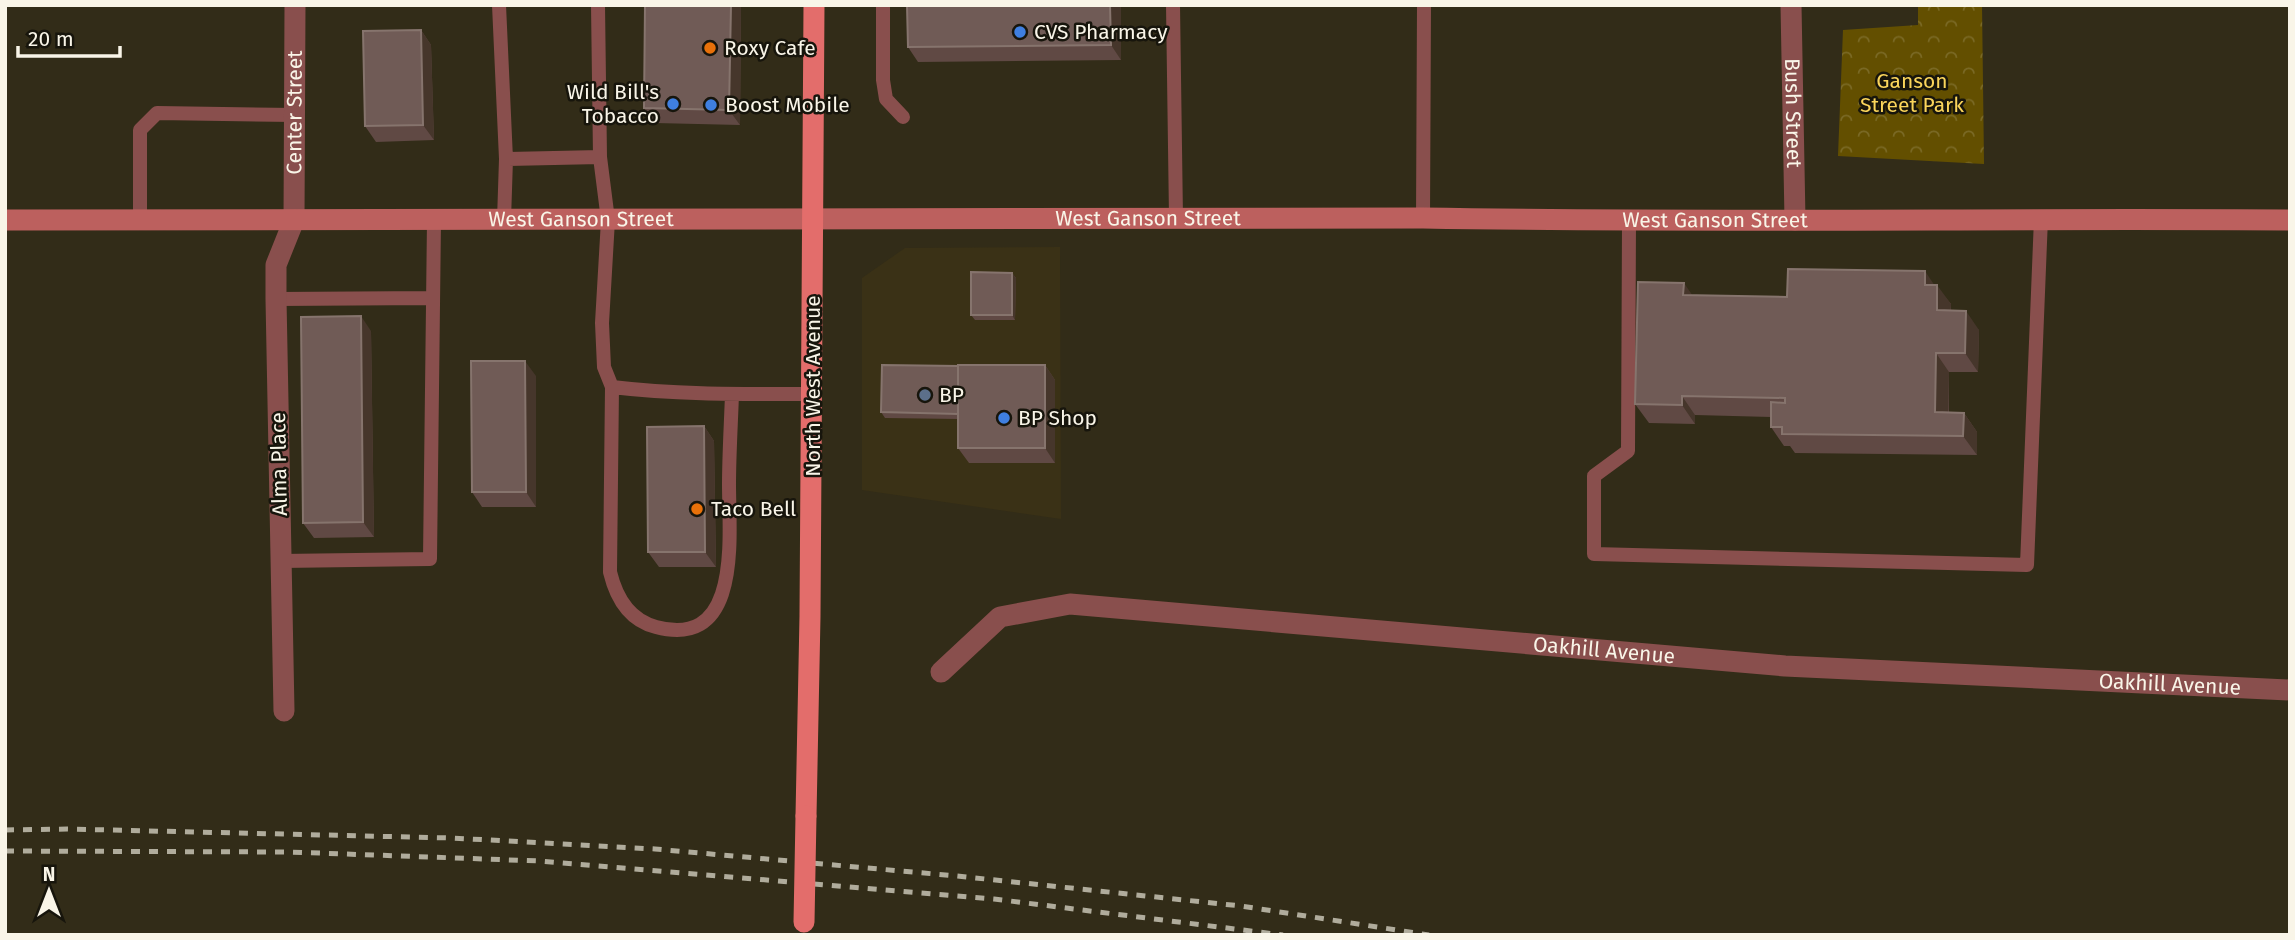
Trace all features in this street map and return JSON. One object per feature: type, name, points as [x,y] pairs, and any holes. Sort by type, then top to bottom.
[{"type":"main road","name":"North West Avenue","points":[[804,928],[813,394],[814,5]]},
{"type":"street","name":"Center Street","points":[[294,220],[295,5]]},
{"type":"street","name":"Bush Street","points":[[1791,5],[1795,220]]},
{"type":"street","name":"West Ganson Street","points":[[5,220],[2290,220]]},
{"type":"street","name":"Alma Place","points":[[284,711],[276,265],[294,220]]},
{"type":"street","name":"Oakhill Avenue","points":[[941,672],[1000,617],[1070,604],[1785,666],[2290,690]]},
{"type":"lane","points":[[499,5],[506,159],[504,220]]},
{"type":"lane","points":[[598,5],[600,157],[608,220],[603,323],[604,367],[612,387],[610,572],[615,593],[627,609],[647,625],[668,630],[692,628],[711,614],[721,598],[729,570],[732,394]]},
{"type":"lane","points":[[883,5],[883,80],[886,99],[903,117]]},
{"type":"lane","points":[[1173,5],[1176,218]]},
{"type":"lane","points":[[1423,218],[1424,5]]},
{"type":"lane","points":[[139,219],[139,130],[157,113],[295,115]]},
{"type":"lane","points":[[506,159],[600,157]]},
{"type":"lane","points":[[1629,221],[1628,452],[1594,476],[1594,554],[2027,565],[2041,218]]},
{"type":"lane","points":[[281,561],[430,559],[434,220]]},
{"type":"lane","points":[[276,299],[433,298]]},
{"type":"lane","points":[[612,387],[655,392],[813,394]]},
{"type":"shaded area","points":[[1060,247],[1061,519],[862,490],[862,278],[905,248]]},
{"type":"green space","name":"Ganson Street Park","points":[[1918,5],[1982,5],[1984,164],[1838,156],[1843,30],[1918,25]]},
{"type":"building","points":[[645,5],[731,5],[729,110],[644,108]]},
{"type":"building","name":"CVS Pharmacy","points":[[907,5],[1110,5],[1111,45],[908,47]]},
{"type":"building","points":[[421,30],[423,125],[365,126],[363,31]]},
{"type":"building","points":[[1788,269],[1925,271],[1925,285],[1937,285],[1937,310],[1966,311],[1965,353],[1936,353],[1935,412],[1964,413],[1963,436],[1782,434],[1782,427],[1771,427],[1771,402],[1785,403],[1785,398],[1682,396],[1682,405],[1635,404],[1638,282],[1684,283],[1683,295],[1787,297]]},
{"type":"building","points":[[971,272],[1012,273],[1012,315],[971,315]]},
{"type":"building","points":[[361,316],[363,522],[303,523],[301,317]]},
{"type":"building","points":[[471,361],[525,361],[526,492],[472,492]]},
{"type":"building","points":[[882,365],[958,366],[958,414],[881,412]]},
{"type":"building","points":[[958,365],[1045,365],[1045,448],[958,448]]},
{"type":"building","points":[[704,426],[705,552],[648,552],[647,427]]},
{"type":"railway","points":[[5,830],[67,829],[452,838],[655,849],[957,876],[1241,906],[1429,935]]},
{"type":"railway","points":[[5,851],[289,852],[540,861],[994,899],[1283,935]]},
{"type":"place","name":"CVS Pharmacy","points":[[1020,32]]},
{"type":"place","name":"Roxy Cafe","points":[[710,48]]},
{"type":"place","name":"Wild Bill's Tobacco","points":[[673,104]]},
{"type":"place","name":"Boost Mobile","points":[[711,105]]},
{"type":"place","name":"BP","points":[[925,395]]},
{"type":"place","name":"BP Shop","points":[[1004,418]]},
{"type":"place","name":"Taco Bell","points":[[697,509]]}]
